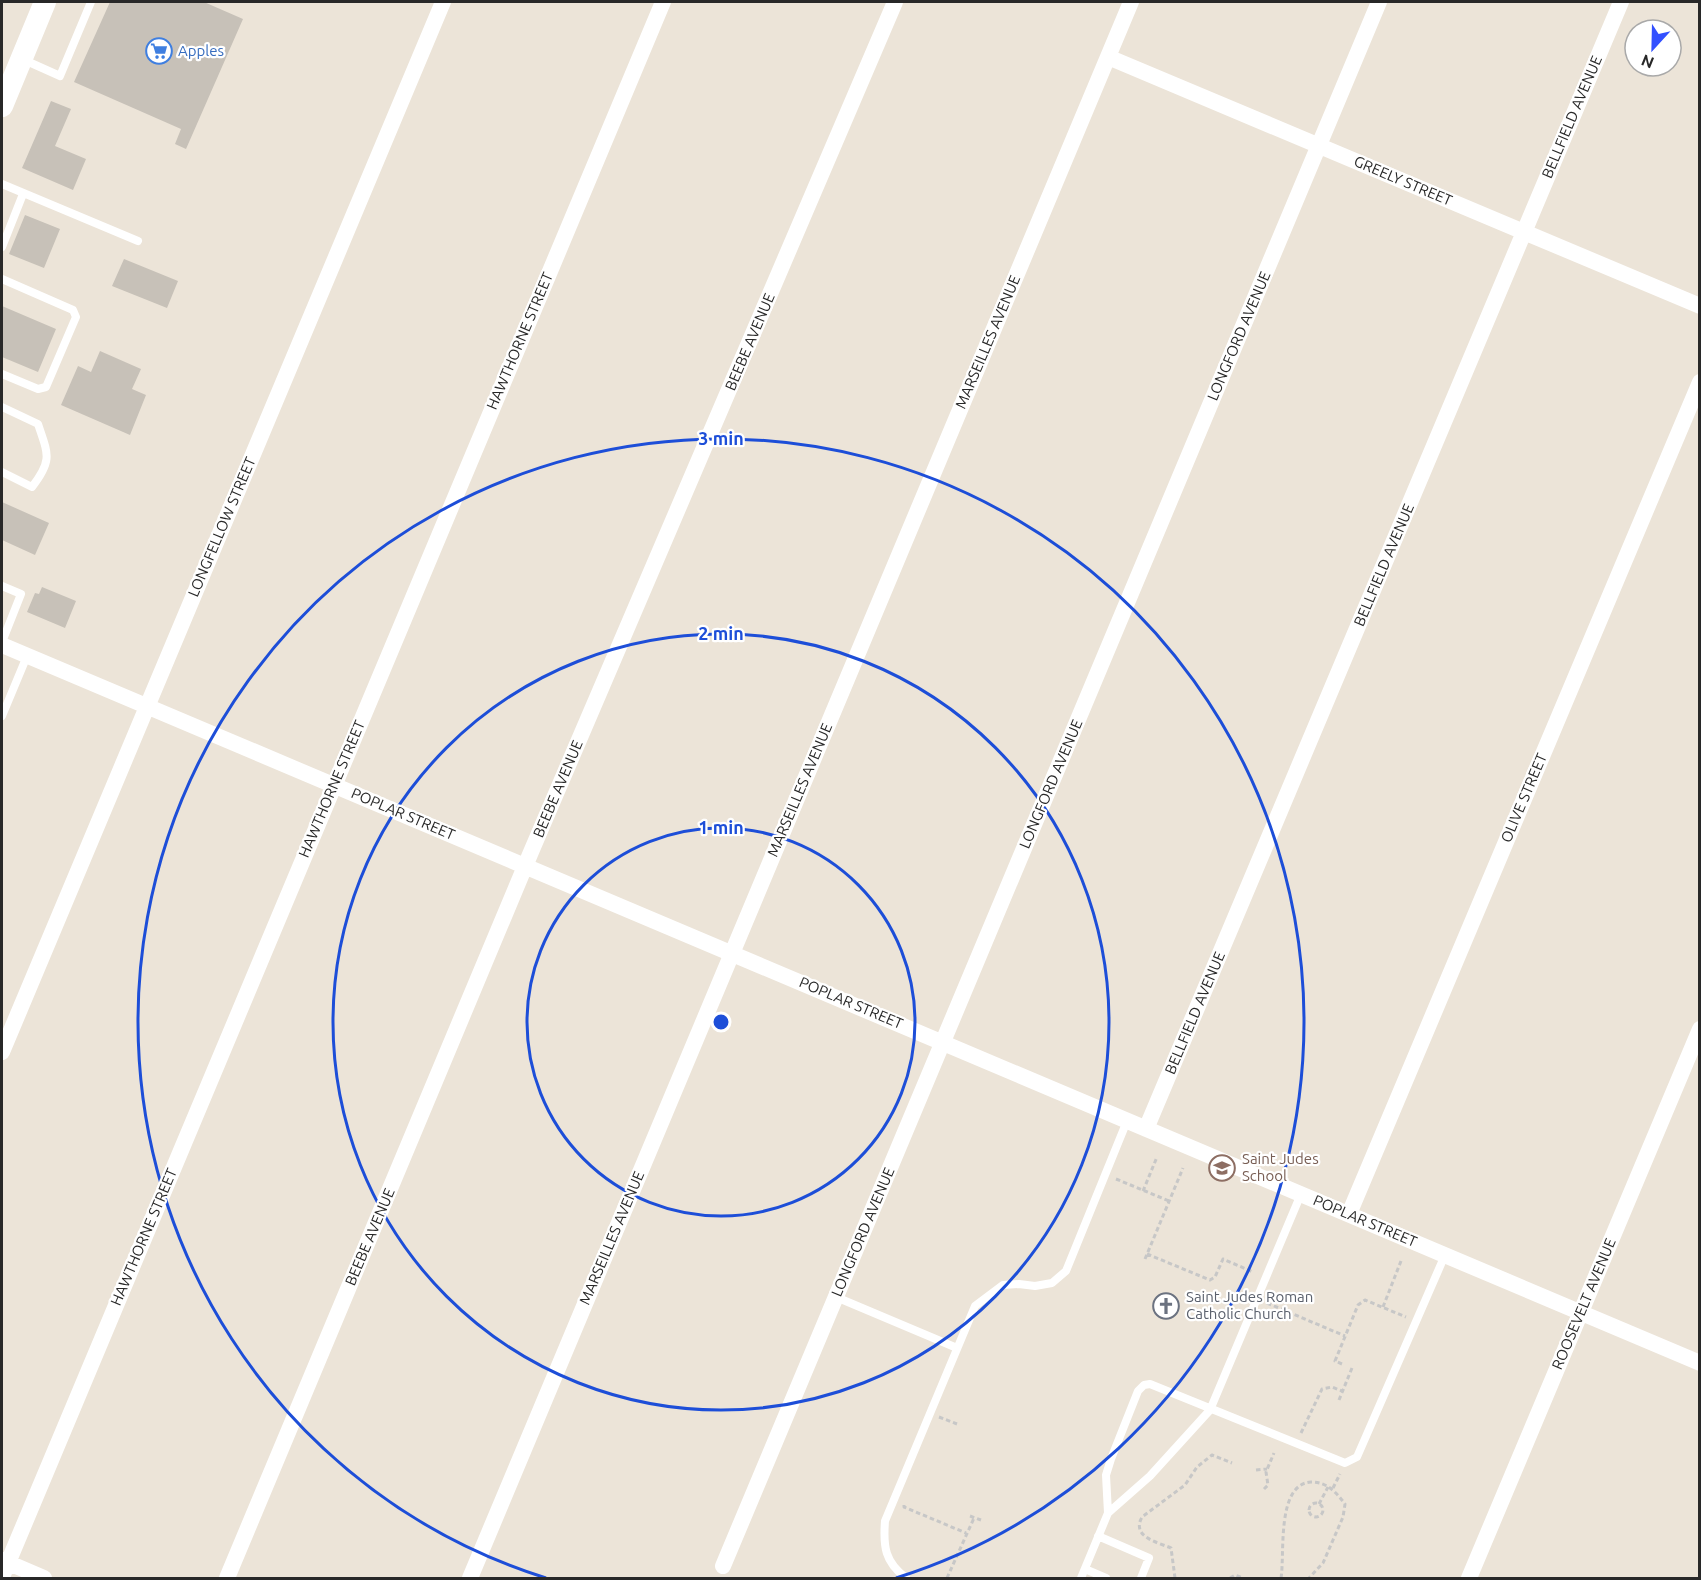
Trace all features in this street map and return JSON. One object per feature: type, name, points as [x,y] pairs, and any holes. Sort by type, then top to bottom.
[{"type":"main road","points":[[2,106],[45,2]]},
{"type":"street","name":"LONGFELLOW STREET","points":[[2,1052],[443,2]]},
{"type":"street","name":"HAWTHORNE STREET","points":[[3,1567],[663,2]]},
{"type":"street","name":"BEEBE AVENUE","points":[[227,1578],[526,866],[895,2]]},
{"type":"street","name":"MARSEILLES AVENUE","points":[[470,1578],[1131,2]]},
{"type":"street","name":"LONGFORD AVENUE","points":[[723,1566],[1379,2]]},
{"type":"street","name":"BELLFIELD AVENUE","points":[[1146,1129],[1621,2]]},
{"type":"street","name":"GREELY STREET","points":[[1107,57],[1700,306]]},
{"type":"street","name":"OLIVE STREET","points":[[1349,1214],[1700,382]]},
{"type":"street","name":"POPLAR STREET","points":[[2,643],[27,656],[1700,1363]]},
{"type":"street","name":"ROOSEVELT AVENUE","points":[[1468,1578],[1700,1029]]},
{"type":"street","points":[[3,1567],[44,1578]]},
{"type":"lane","points":[[21,59],[60,76],[91,2]]},
{"type":"lane","points":[[2,184],[138,241]]},
{"type":"lane","points":[[2,248],[23,194]]},
{"type":"lane","points":[[2,279],[73,310],[76,317],[46,387],[38,389],[2,374]]},
{"type":"lane","points":[[2,407],[38,424],[48,455],[42,473],[32,487],[2,471]]},
{"type":"lane","points":[[2,586],[21,594],[2,643]]},
{"type":"lane","points":[[2,716],[27,656]]},
{"type":"lane","points":[[906,1578],[892,1568],[884,1537],[885,1521],[975,1306],[1003,1285],[1019,1284],[1035,1287],[1052,1282],[1066,1271],[1127,1121]]},
{"type":"lane","points":[[1081,1578],[1108,1513],[1150,1476],[1210,1410],[1301,1194]]},
{"type":"lane","points":[[1108,1513],[1106,1475],[1138,1391],[1144,1385],[1150,1384],[1345,1463],[1357,1457],[1445,1255]]},
{"type":"lane","points":[[836,1297],[957,1348]]},
{"type":"lane","points":[[1098,1536],[1149,1558],[1141,1578]]},
{"type":"lane","points":[[1085,1569],[1106,1578]]},
{"type":"path","points":[[1143,1191],[1157,1157]]},
{"type":"path","points":[[1145,1259],[1183,1168]]},
{"type":"path","points":[[1112,1178],[1169,1202]]},
{"type":"path","points":[[1148,1254],[1210,1280],[1215,1277],[1223,1259],[1253,1272]]},
{"type":"path","points":[[1383,1307],[1401,1261]]},
{"type":"path","points":[[1342,1364],[1335,1361],[1358,1305],[1362,1301],[1365,1300],[1407,1318]]},
{"type":"path","points":[[1264,1302],[1345,1336]]},
{"type":"path","points":[[1339,1400],[1352,1368]]},
{"type":"path","points":[[1300,1435],[1322,1389],[1332,1387],[1342,1391]]},
{"type":"path","points":[[934,1415],[957,1424]]},
{"type":"path","points":[[937,1428],[941,1418]]},
{"type":"path","points":[[1264,1489],[1268,1485],[1267,1469],[1274,1453]]},
{"type":"path","points":[[1174,1578],[1171,1548],[1141,1533],[1139,1523],[1142,1517],[1185,1485],[1197,1467],[1212,1455],[1232,1463]]},
{"type":"path","points":[[1319,1504],[1323,1509],[1322,1513],[1319,1516],[1312,1516],[1309,1510],[1311,1506],[1319,1504],[1345,1463]]},
{"type":"path","points":[[1256,1470],[1267,1469]]},
{"type":"path","points":[[1281,1578],[1284,1521],[1294,1490],[1306,1483],[1316,1482],[1331,1488],[1345,1504],[1343,1516],[1323,1563],[1309,1578]]},
{"type":"path","points":[[908,1497],[904,1507],[966,1533]]},
{"type":"path","points":[[947,1578],[972,1517],[981,1520]]},
{"type":"path","points":[[1230,1578],[1235,1575],[1243,1578]]},
{"type":"building","name":"Apples","points":[[110,2],[204,2],[243,19],[186,149],[175,144],[181,129],[74,82]]},
{"type":"building","points":[[51,101],[71,109],[55,146],[86,159],[73,190],[22,168]]},
{"type":"building","points":[[25,215],[60,229],[44,268],[9,254]]},
{"type":"building","points":[[124,259],[178,281],[167,308],[112,286]]},
{"type":"building","points":[[2,306],[56,329],[38,372],[2,357]]},
{"type":"building","points":[[100,351],[141,369],[132,389],[146,395],[130,435],[61,405],[78,366],[91,372]]},
{"type":"building","points":[[2,502],[49,523],[35,555],[2,540]]},
{"type":"building","points":[[42,587],[76,601],[65,628],[27,612],[35,593],[39,594]]},
{"type":"place","name":"Apples","points":[[159,51]]},
{"type":"place","name":"Saint Judes School","points":[[1222,1168]]},
{"type":"place","name":"Saint Judes Roman Catholic Church","points":[[1166,1306]]}]
